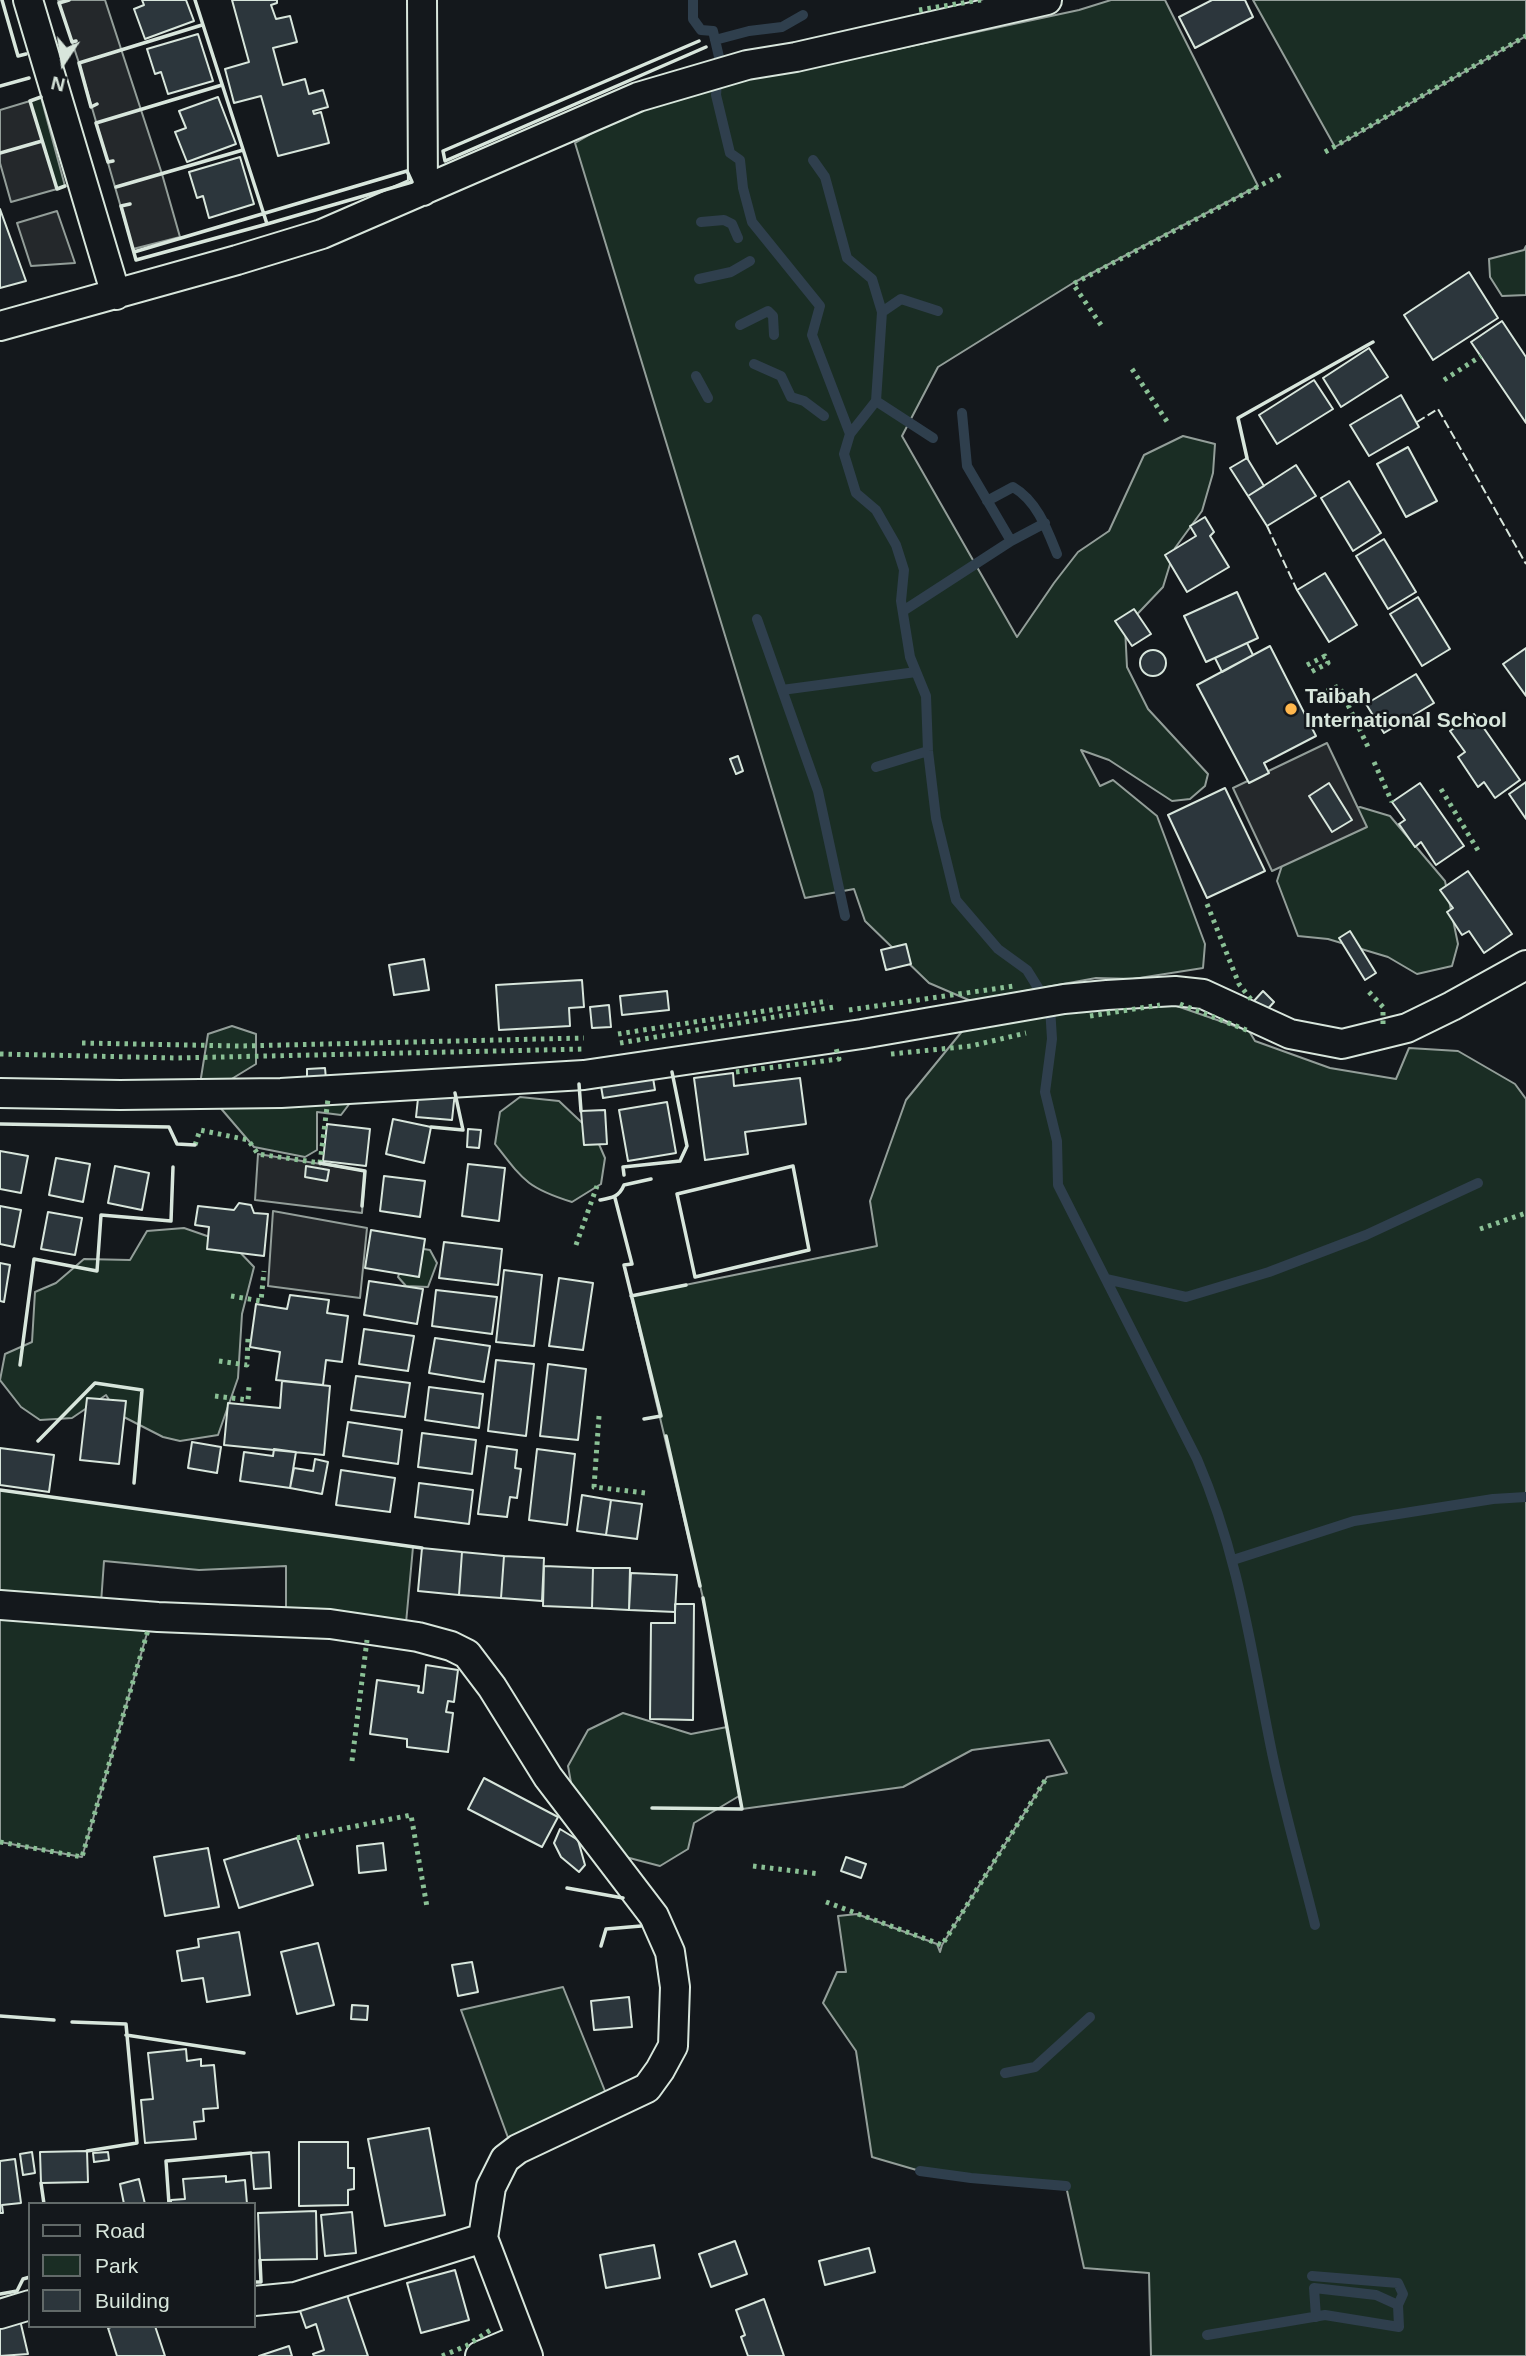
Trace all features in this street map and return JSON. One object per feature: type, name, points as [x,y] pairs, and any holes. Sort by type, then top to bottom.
[{"type":"street","points":[[28,0],[116,295]]},
{"type":"street","points":[[422,0],[423,191]]},
{"type":"street","points":[[0,326],[322,234],[638,97],[747,65],[796,57],[1047,0]]},
{"type":"street","points":[[0,1093],[281,1093],[584,1075],[888,1030],[1064,999],[1161,992],[1203,994],[1290,1034],[1342,1044],[1407,1028],[1526,965]]},
{"type":"street","points":[[0,1605],[330,1624],[418,1637],[451,1646],[467,1654],[475,1663],[548,1777],[654,1916],[670,1952],[675,1987],[673,2046],[647,2088],[518,2149],[505,2159],[491,2187],[483,2238],[524,2348],[480,2356]]},
{"type":"street","points":[[256,2301],[295,2297],[483,2238]]},
{"type":"street","points":[[0,2314],[28,2306]]},
{"type":"green space","points":[[1111,0],[1165,0],[1258,186],[1073,283],[938,367],[902,436],[1017,637],[1078,552],[1109,531],[1144,455],[1183,436],[1215,444],[1213,473],[1202,511],[1175,548],[1163,587],[1125,627],[1127,667],[1148,709],[1208,774],[1205,786],[1190,799],[1172,801],[1109,760],[1081,750],[1100,786],[1113,780],[1157,816],[1205,944],[1203,968],[1133,979],[1096,978],[971,1001],[929,983],[865,921],[854,889],[805,898],[575,143],[631,111],[737,78],[804,69],[1079,10]]},
{"type":"green space","points":[[1253,0],[1526,0],[1526,36],[1335,147]]},
{"type":"green space","points":[[41,97],[65,186],[57,189],[30,101]]},
{"type":"green space","points":[[1526,246],[1526,295],[1502,296],[1490,277],[1489,259],[1524,250]]},
{"type":"green space","points":[[1360,807],[1390,816],[1445,881],[1458,944],[1452,966],[1417,974],[1388,957],[1328,939],[1298,936],[1277,881],[1296,822]]},
{"type":"green space","points":[[1171,1004],[1249,1031],[1255,1041],[1330,1068],[1396,1079],[1409,1048],[1458,1051],[1515,1084],[1526,1099],[1526,2356],[1151,2356],[1149,2273],[1084,2268],[1066,2186],[920,2171],[872,2157],[856,2051],[823,2003],[837,1972],[846,1972],[838,1916],[857,1914],[937,1944],[940,1952],[1047,1777],[1067,1773],[1049,1740],[972,1750],[903,1787],[742,1809],[739,1796],[694,1823],[688,1849],[660,1866],[618,1855],[575,1805],[568,1766],[588,1730],[623,1713],[691,1734],[727,1727],[703,1598],[631,1296],[877,1246],[870,1201],[906,1100],[964,1029],[1071,1011]]},
{"type":"green space","points":[[232,1026],[256,1034],[256,1064],[225,1083],[305,1099],[350,1103],[341,1115],[317,1112],[317,1150],[305,1157],[254,1147],[200,1084],[208,1034]]},
{"type":"green space","points":[[520,1097],[559,1101],[595,1135],[605,1158],[601,1184],[572,1202],[535,1187],[520,1174],[495,1144],[500,1112]]},
{"type":"green space","points":[[184,1228],[233,1245],[254,1267],[242,1314],[238,1378],[218,1435],[180,1441],[163,1437],[118,1414],[106,1395],[72,1418],[40,1420],[21,1407],[0,1380],[5,1354],[32,1342],[35,1292],[56,1283],[84,1259],[130,1260],[147,1231]]},
{"type":"green space","points":[[417,1248],[430,1250],[437,1263],[428,1287],[406,1286],[398,1277],[403,1262]]},
{"type":"green space","points":[[0,1490],[413,1547],[406,1623],[286,1609],[286,1566],[199,1570],[104,1561],[101,1603],[0,1595]]},
{"type":"green space","points":[[0,1615],[148,1630],[82,1857],[0,1842]]},
{"type":"green space","points":[[563,1987],[607,2096],[510,2143],[461,2010]]},
{"type":"shaded area","points":[[58,0],[105,0],[180,237],[133,249]]},
{"type":"shaded area","points":[[30,101],[57,189],[11,202],[0,163],[0,110]]},
{"type":"shaded area","points":[[57,211],[75,263],[31,266],[17,223]]},
{"type":"shaded area","points":[[1327,743],[1367,827],[1272,871],[1233,788]]},
{"type":"shaded area","points":[[258,1154],[365,1171],[362,1213],[255,1200]]},
{"type":"shaded area","points":[[273,1211],[367,1228],[360,1298],[268,1286]]},
{"type":"building","points":[[142,0],[186,0],[194,21],[145,39],[134,9],[144,5]]},
{"type":"building","points":[[232,0],[277,0],[277,3],[271,5],[276,19],[290,16],[297,42],[273,48],[283,85],[305,79],[309,94],[323,90],[328,107],[313,111],[314,114],[321,112],[329,143],[278,156],[261,96],[234,103],[225,69],[249,62]]},
{"type":"building","points":[[1212,0],[1245,0],[1253,17],[1195,48],[1179,17]]},
{"type":"building","points":[[198,34],[213,81],[168,94],[161,72],[155,74],[147,49]]},
{"type":"building","points":[[218,97],[236,144],[187,162],[175,132],[186,128],[179,111]]},
{"type":"building","points":[[240,157],[254,204],[209,218],[203,196],[197,198],[189,172]]},
{"type":"building","points":[[0,209],[26,281],[0,288]]},
{"type":"building","points":[[1469,272],[1498,318],[1433,360],[1404,315]]},
{"type":"building","points":[[1502,321],[1526,357],[1526,423],[1471,342]]},
{"type":"building","points":[[1369,348],[1388,377],[1341,407],[1323,378]]},
{"type":"building","points":[[1314,380],[1333,409],[1277,444],[1259,415]]},
{"type":"building","points":[[1401,395],[1419,427],[1369,456],[1350,425]]},
{"type":"building","points":[[1408,447],[1437,501],[1406,517],[1377,464]]},
{"type":"building","points":[[1247,458],[1264,486],[1248,496],[1230,468]]},
{"type":"building","points":[[1296,465],[1316,496],[1267,526],[1248,496]]},
{"type":"building","points":[[1349,481],[1381,533],[1353,551],[1321,498]]},
{"type":"building","points":[[1205,517],[1214,532],[1210,536],[1229,567],[1187,592],[1165,555],[1196,536],[1190,526]]},
{"type":"building","points":[[1384,539],[1416,592],[1388,609],[1356,556]]},
{"type":"building","points":[[1325,573],[1357,625],[1329,642],[1297,590]]},
{"type":"building","points":[[1237,592],[1258,638],[1206,662],[1184,616]]},
{"type":"building","points":[[1418,597],[1450,649],[1422,666],[1390,614]]},
{"type":"building","points":[[1134,609],[1151,634],[1132,646],[1115,621]]},
{"type":"building","points":[[1247,643],[1253,655],[1222,672],[1215,658]]},
{"type":"building","points":[[1270,646],[1316,736],[1264,763],[1269,773],[1249,783],[1197,685]]},
{"type":"building","points":[[1526,648],[1526,696],[1503,664]]},
{"type":"building","points":[[1153,650],[1162,654],[1166,663],[1162,672],[1153,676],[1144,672],[1140,663],[1144,654]]},
{"type":"building","points":[[1416,674],[1434,703],[1384,733],[1366,704]]},
{"type":"building","points":[[1474,714],[1520,780],[1495,798],[1484,782],[1478,787],[1458,757],[1465,752],[1450,731]]},
{"type":"building","points":[[738,756],[743,771],[736,774],[730,759]]},
{"type":"building","points":[[1526,782],[1526,819],[1509,794]]},
{"type":"building","points":[[1329,783],[1352,820],[1332,832],[1309,796]]},
{"type":"building","points":[[1420,783],[1464,846],[1436,865],[1421,842],[1415,847],[1399,824],[1405,820],[1392,802]]},
{"type":"building","points":[[1225,788],[1265,871],[1207,898],[1168,815]]},
{"type":"building","points":[[1468,871],[1512,934],[1484,953],[1469,931],[1462,935],[1447,912],[1453,908],[1440,890]]},
{"type":"building","points":[[1350,931],[1376,973],[1365,980],[1339,938]]},
{"type":"building","points":[[906,944],[911,964],[886,970],[881,950]]},
{"type":"building","points":[[424,959],[429,990],[394,995],[389,965]]},
{"type":"building","points":[[582,980],[584,1007],[569,1008],[570,1026],[499,1030],[496,985]]},
{"type":"building","points":[[667,991],[669,1010],[622,1015],[620,996]]},
{"type":"building","points":[[1263,991],[1274,1002],[1265,1012],[1253,1002]]},
{"type":"building","points":[[609,1005],[611,1027],[592,1028],[590,1007]]},
{"type":"building","points":[[325,1068],[326,1079],[307,1080],[307,1069]]},
{"type":"building","points":[[652,1072],[655,1090],[603,1098],[600,1080]]},
{"type":"building","points":[[733,1073],[734,1086],[800,1078],[806,1124],[745,1132],[748,1154],[705,1160],[694,1078]]},
{"type":"building","points":[[419,1089],[455,1092],[452,1120],[416,1117]]},
{"type":"building","points":[[667,1102],[676,1153],[628,1161],[619,1110]]},
{"type":"building","points":[[605,1110],[607,1144],[584,1145],[581,1111]]},
{"type":"building","points":[[393,1119],[431,1127],[424,1163],[386,1154]]},
{"type":"building","points":[[327,1124],[370,1129],[366,1166],[323,1161]]},
{"type":"building","points":[[468,1129],[481,1130],[479,1148],[467,1147]]},
{"type":"building","points":[[0,1151],[28,1156],[21,1193],[0,1189]]},
{"type":"building","points":[[56,1158],[90,1164],[83,1202],[49,1195]]},
{"type":"building","points":[[468,1164],[505,1168],[499,1221],[462,1216]]},
{"type":"building","points":[[115,1166],[149,1173],[142,1210],[108,1203]]},
{"type":"building","points":[[306,1166],[329,1170],[327,1181],[305,1177]]},
{"type":"building","points":[[384,1176],[425,1181],[420,1217],[380,1211]]},
{"type":"building","points":[[239,1203],[251,1205],[254,1213],[268,1214],[264,1256],[207,1249],[209,1227],[195,1225],[198,1206],[234,1210]]},
{"type":"building","points":[[0,1206],[21,1210],[14,1247],[0,1244]]},
{"type":"building","points":[[48,1212],[82,1218],[75,1255],[41,1249]]},
{"type":"building","points":[[371,1230],[425,1239],[419,1277],[365,1268]]},
{"type":"building","points":[[444,1242],[502,1249],[498,1285],[439,1278]]},
{"type":"building","points":[[0,1263],[10,1265],[4,1302],[0,1301]]},
{"type":"building","points":[[504,1270],[542,1275],[534,1346],[496,1342]]},
{"type":"building","points":[[559,1278],[593,1283],[583,1350],[549,1346]]},
{"type":"building","points":[[369,1281],[423,1289],[417,1324],[364,1315]]},
{"type":"building","points":[[436,1290],[497,1297],[492,1334],[432,1326]]},
{"type":"building","points":[[290,1295],[329,1300],[327,1313],[348,1316],[342,1362],[326,1360],[323,1385],[276,1380],[280,1352],[250,1347],[256,1304],[287,1309]]},
{"type":"building","points":[[364,1329],[414,1336],[408,1371],[359,1364]]},
{"type":"building","points":[[435,1338],[490,1346],[484,1382],[429,1373]]},
{"type":"building","points":[[496,1360],[534,1364],[526,1436],[488,1431]]},
{"type":"building","points":[[548,1364],[586,1369],[578,1440],[540,1436]]},
{"type":"building","points":[[356,1376],[410,1383],[405,1417],[351,1410]]},
{"type":"building","points":[[282,1381],[330,1386],[324,1455],[224,1445],[228,1403],[280,1408]]},
{"type":"building","points":[[429,1387],[483,1394],[479,1428],[425,1420]]},
{"type":"building","points":[[87,1398],[126,1401],[119,1464],[80,1460]]},
{"type":"building","points":[[348,1422],[402,1430],[398,1464],[343,1456]]},
{"type":"building","points":[[422,1433],[476,1440],[472,1474],[418,1467]]},
{"type":"building","points":[[192,1442],[221,1447],[217,1473],[188,1468]]},
{"type":"building","points":[[487,1446],[517,1450],[515,1468],[521,1469],[517,1498],[510,1497],[507,1517],[478,1514]]},
{"type":"building","points":[[0,1448],[54,1455],[49,1492],[0,1485]]},
{"type":"building","points":[[274,1449],[296,1452],[290,1488],[240,1481],[244,1452],[273,1456]]},
{"type":"building","points":[[537,1449],[575,1454],[567,1525],[529,1520]]},
{"type":"building","points":[[315,1459],[328,1462],[322,1494],[290,1488],[294,1468],[313,1471]]},
{"type":"building","points":[[341,1470],[395,1478],[390,1512],[336,1505]]},
{"type":"building","points":[[419,1483],[473,1490],[469,1524],[415,1517]]},
{"type":"building","points":[[582,1495],[611,1500],[606,1535],[577,1531]]},
{"type":"building","points":[[611,1500],[642,1504],[637,1539],[606,1535]]},
{"type":"building","points":[[422,1548],[462,1552],[459,1595],[418,1591]]},
{"type":"building","points":[[462,1552],[504,1556],[501,1598],[459,1595]]},
{"type":"building","points":[[504,1556],[544,1558],[542,1601],[501,1598]]},
{"type":"building","points":[[544,1566],[593,1568],[592,1608],[543,1606]]},
{"type":"building","points":[[593,1568],[630,1568],[629,1610],[592,1608]]},
{"type":"building","points":[[631,1573],[677,1575],[675,1612],[629,1610]]},
{"type":"building","points":[[675,1604],[694,1604],[693,1720],[650,1719],[651,1623],[675,1623]]},
{"type":"building","points":[[426,1665],[458,1670],[454,1702],[448,1701],[446,1712],[453,1713],[448,1752],[407,1747],[407,1739],[370,1734],[377,1680],[419,1686],[418,1692],[423,1693]]},
{"type":"building","points":[[484,1778],[558,1817],[542,1847],[468,1809]]},
{"type":"building","points":[[560,1829],[578,1840],[585,1865],[579,1872],[561,1857],[554,1843]]},
{"type":"building","points":[[297,1838],[313,1885],[239,1908],[224,1860]]},
{"type":"building","points":[[383,1843],[386,1870],[359,1873],[357,1846]]},
{"type":"building","points":[[208,1848],[219,1907],[165,1916],[154,1857]]},
{"type":"building","points":[[846,1857],[866,1864],[861,1878],[841,1871]]},
{"type":"building","points":[[239,1932],[250,1995],[207,2002],[203,1978],[182,1981],[177,1951],[199,1947],[198,1939]]},
{"type":"building","points":[[318,1943],[334,2005],[297,2014],[281,1952]]},
{"type":"building","points":[[472,1962],[478,1992],[458,1996],[452,1965]]},
{"type":"building","points":[[629,1997],[632,2027],[594,2030],[591,2001]]},
{"type":"building","points":[[352,2005],[368,2006],[367,2020],[351,2019]]},
{"type":"building","points":[[186,2049],[187,2061],[201,2059],[201,2066],[214,2065],[218,2108],[203,2109],[204,2121],[194,2122],[196,2139],[145,2143],[141,2100],[153,2099],[148,2053]]},
{"type":"building","points":[[429,2128],[445,2215],[385,2226],[368,2139]]},
{"type":"building","points":[[299,2142],[348,2142],[348,2168],[354,2168],[354,2189],[348,2190],[348,2205],[299,2206]]},
{"type":"building","points":[[87,2151],[88,2182],[41,2183],[40,2152]]},
{"type":"building","points":[[32,2152],[35,2173],[23,2175],[20,2154]]},
{"type":"building","points":[[108,2152],[109,2160],[94,2162],[93,2153]]},
{"type":"building","points":[[269,2152],[271,2188],[254,2189],[251,2153]]},
{"type":"building","points":[[15,2159],[21,2203],[2,2205],[3,2213],[0,2213],[0,2161]]},
{"type":"building","points":[[226,2176],[226,2182],[245,2180],[247,2202],[171,2202],[185,2199],[183,2179]]},
{"type":"building","points":[[139,2179],[145,2202],[124,2202],[120,2184]]},
{"type":"building","points":[[316,2211],[317,2259],[260,2260],[258,2213]]},
{"type":"building","points":[[352,2212],[356,2253],[325,2256],[321,2215]]},
{"type":"building","points":[[735,2241],[747,2274],[711,2287],[699,2254]]},
{"type":"building","points":[[654,2245],[660,2278],[606,2288],[600,2255]]},
{"type":"building","points":[[869,2248],[875,2272],[825,2285],[819,2261]]},
{"type":"building","points":[[455,2270],[469,2320],[421,2333],[407,2283]]},
{"type":"building","points":[[346,2292],[368,2356],[314,2356],[313,2354],[324,2350],[316,2324],[306,2328],[299,2308]]},
{"type":"building","points":[[764,2299],[784,2356],[748,2356],[741,2337],[745,2335],[736,2310]]},
{"type":"building","points":[[20,2320],[28,2354],[0,2356],[0,2325]]},
{"type":"building","points":[[108,2328],[156,2328],[165,2356],[117,2356]]},
{"type":"building","points":[[289,2346],[292,2356],[259,2356]]},
{"type":"waterway","points":[[693,0],[693,19],[701,30],[713,31],[719,57],[716,95],[730,153],[740,160],[743,188],[752,222],[820,306],[812,335],[850,434],[844,454],[856,493],[876,510],[896,545],[904,570],[901,601],[910,657],[926,696],[928,751],[936,818],[956,900],[998,949],[1027,970],[1050,1007],[1052,1039],[1045,1092],[1057,1141],[1058,1185],[1197,1459],[1223,1529],[1249,1634],[1280,1789],[1315,1925]]},
{"type":"waterway","points":[[715,40],[749,31],[782,27],[803,15]]},
{"type":"waterway","points":[[813,160],[825,177],[847,258],[872,279],[882,312]]},
{"type":"waterway","points":[[701,222],[724,220],[732,224],[738,238]]},
{"type":"waterway","points":[[699,279],[731,272],[750,261]]},
{"type":"waterway","points":[[850,434],[876,401],[882,312],[901,299],[938,311]]},
{"type":"waterway","points":[[740,325],[768,311],[773,316],[774,335]]},
{"type":"waterway","points":[[754,364],[781,376],[791,397],[804,401],[824,416]]},
{"type":"waterway","points":[[696,376],[708,398]]},
{"type":"waterway","points":[[876,401],[933,438]]},
{"type":"waterway","points":[[962,413],[967,466],[1011,541]]},
{"type":"waterway","points":[[987,501],[1013,487],[1021,493],[1040,516],[1057,554]]},
{"type":"waterway","points":[[903,611],[1011,541],[1045,523]]},
{"type":"waterway","points":[[757,619],[818,791],[845,916]]},
{"type":"waterway","points":[[782,690],[916,672]]},
{"type":"waterway","points":[[876,767],[928,751]]},
{"type":"waterway","points":[[1106,1279],[1186,1297],[1269,1272],[1366,1235],[1478,1183]]},
{"type":"waterway","points":[[1233,1560],[1354,1521],[1493,1499],[1526,1497]]},
{"type":"waterway","points":[[1005,2073],[1035,2067],[1090,2017]]},
{"type":"waterway","points":[[920,2171],[1066,2186]]},
{"type":"waterway","points":[[1207,2335],[1325,2315],[1399,2327],[1398,2305],[1403,2294],[1398,2283],[1312,2276]]},
{"type":"waterway","points":[[1316,2317],[1314,2288],[1376,2295],[1398,2305]]},
{"type":"hedge","points":[[919,10],[981,0]]},
{"type":"hedge","points":[[1325,152],[1526,36]]},
{"type":"hedge","points":[[1101,325],[1073,284],[1284,173]]},
{"type":"hedge","points":[[1444,380],[1481,356]]},
{"type":"hedge","points":[[1132,369],[1168,423]]},
{"type":"hedge","points":[[1307,665],[1325,656],[1328,663],[1311,672]]},
{"type":"hedge","points":[[1327,691],[1339,686],[1370,751]]},
{"type":"hedge","points":[[1374,762],[1392,802]]},
{"type":"hedge","points":[[1441,789],[1479,852]]},
{"type":"hedge","points":[[1207,904],[1239,984],[1253,1002]]},
{"type":"hedge","points":[[849,1010],[1014,986]]},
{"type":"hedge","points":[[1369,992],[1383,1007],[1383,1024]]},
{"type":"hedge","points":[[618,1034],[828,1001]]},
{"type":"hedge","points":[[1180,1004],[1249,1031]]},
{"type":"hedge","points":[[1090,1016],[1160,1005]]},
{"type":"hedge","points":[[620,1043],[834,1007]]},
{"type":"hedge","points":[[891,1054],[971,1046],[1026,1033]]},
{"type":"hedge","points":[[82,1043],[240,1046],[584,1038]]},
{"type":"hedge","points":[[736,1072],[839,1059],[836,1048]]},
{"type":"hedge","points":[[0,1054],[176,1058],[585,1049]]},
{"type":"hedge","points":[[195,1145],[200,1130],[248,1140],[258,1154],[320,1163],[328,1099]]},
{"type":"hedge","points":[[576,1245],[597,1186]]},
{"type":"hedge","points":[[1480,1229],[1526,1213]]},
{"type":"hedge","points":[[231,1296],[261,1301],[264,1271]]},
{"type":"hedge","points":[[219,1361],[247,1365],[248,1338]]},
{"type":"hedge","points":[[215,1396],[248,1400],[249,1386]]},
{"type":"hedge","points":[[599,1416],[594,1487],[645,1493]]},
{"type":"hedge","points":[[0,1842],[82,1857],[148,1630]]},
{"type":"hedge","points":[[352,1761],[367,1640]]},
{"type":"hedge","points":[[826,1902],[942,1945],[1047,1777]]},
{"type":"hedge","points":[[297,1838],[411,1815],[427,1907]]},
{"type":"hedge","points":[[753,1866],[820,1874]]},
{"type":"hedge","points":[[442,2356],[466,2346],[492,2329]]},
{"type":"fence","points":[[1417,422],[1438,409],[1526,564]]},
{"type":"fence","points":[[1267,526],[1297,590]]},
{"type":"wall","points":[[2,0],[18,56],[26,54]]},
{"type":"wall","points":[[69,0],[59,3],[72,42],[76,41]]},
{"type":"wall","points":[[130,204],[121,206],[136,260],[267,224],[195,0]]},
{"type":"wall","points":[[97,104],[91,107],[79,63],[202,25]]},
{"type":"wall","points":[[699,41],[443,151],[445,161],[706,47]]},
{"type":"wall","points":[[0,86],[29,78]]},
{"type":"wall","points":[[113,161],[108,162],[96,123],[222,85]]},
{"type":"wall","points":[[41,97],[30,101],[57,189],[65,186]]},
{"type":"wall","points":[[0,153],[42,141]]},
{"type":"wall","points":[[116,187],[243,150]]},
{"type":"wall","points":[[134,252],[407,171],[412,182],[267,224]]},
{"type":"wall","points":[[1247,458],[1238,418],[1373,342]]},
{"type":"wall","points":[[624,1175],[623,1167],[680,1161],[687,1146],[672,1072]]},
{"type":"wall","points":[[579,1084],[581,1111]]},
{"type":"wall","points":[[431,1127],[463,1130],[455,1093]]},
{"type":"wall","points":[[0,1124],[169,1127],[177,1144],[195,1145]]},
{"type":"wall","points":[[320,1163],[365,1171],[362,1206]]},
{"type":"wall","points":[[793,1166],[809,1250],[695,1277],[677,1194],[793,1166]]},
{"type":"wall","points":[[20,1365],[34,1259],[97,1271],[101,1215],[171,1221],[173,1167]]},
{"type":"wall","points":[[600,1200],[615,1196],[624,1185],[651,1179]]},
{"type":"wall","points":[[615,1198],[632,1264],[624,1265],[661,1416],[644,1419]]},
{"type":"wall","points":[[631,1296],[686,1285]]},
{"type":"wall","points":[[38,1441],[95,1383],[142,1390],[134,1483]]},
{"type":"wall","points":[[666,1436],[700,1586]]},
{"type":"wall","points":[[0,1490],[422,1548]]},
{"type":"wall","points":[[652,1808],[742,1809],[703,1598]]},
{"type":"wall","points":[[567,1888],[623,1898]]},
{"type":"wall","points":[[601,1946],[606,1929],[641,1926]]},
{"type":"wall","points":[[0,2016],[54,2020]]},
{"type":"wall","points":[[72,2022],[126,2024],[137,2143],[87,2151]]},
{"type":"wall","points":[[126,2035],[244,2053]]},
{"type":"wall","points":[[169,2202],[166,2161],[251,2153]]},
{"type":"wall","points":[[41,2183],[44,2202]]},
{"type":"wall","points":[[256,2282],[261,2282],[260,2260]]},
{"type":"wall","points":[[0,2294],[17,2291],[23,2279],[28,2278]]},
{"type":"place","name":"Taibah International School","points":[[1291,709]]}]
